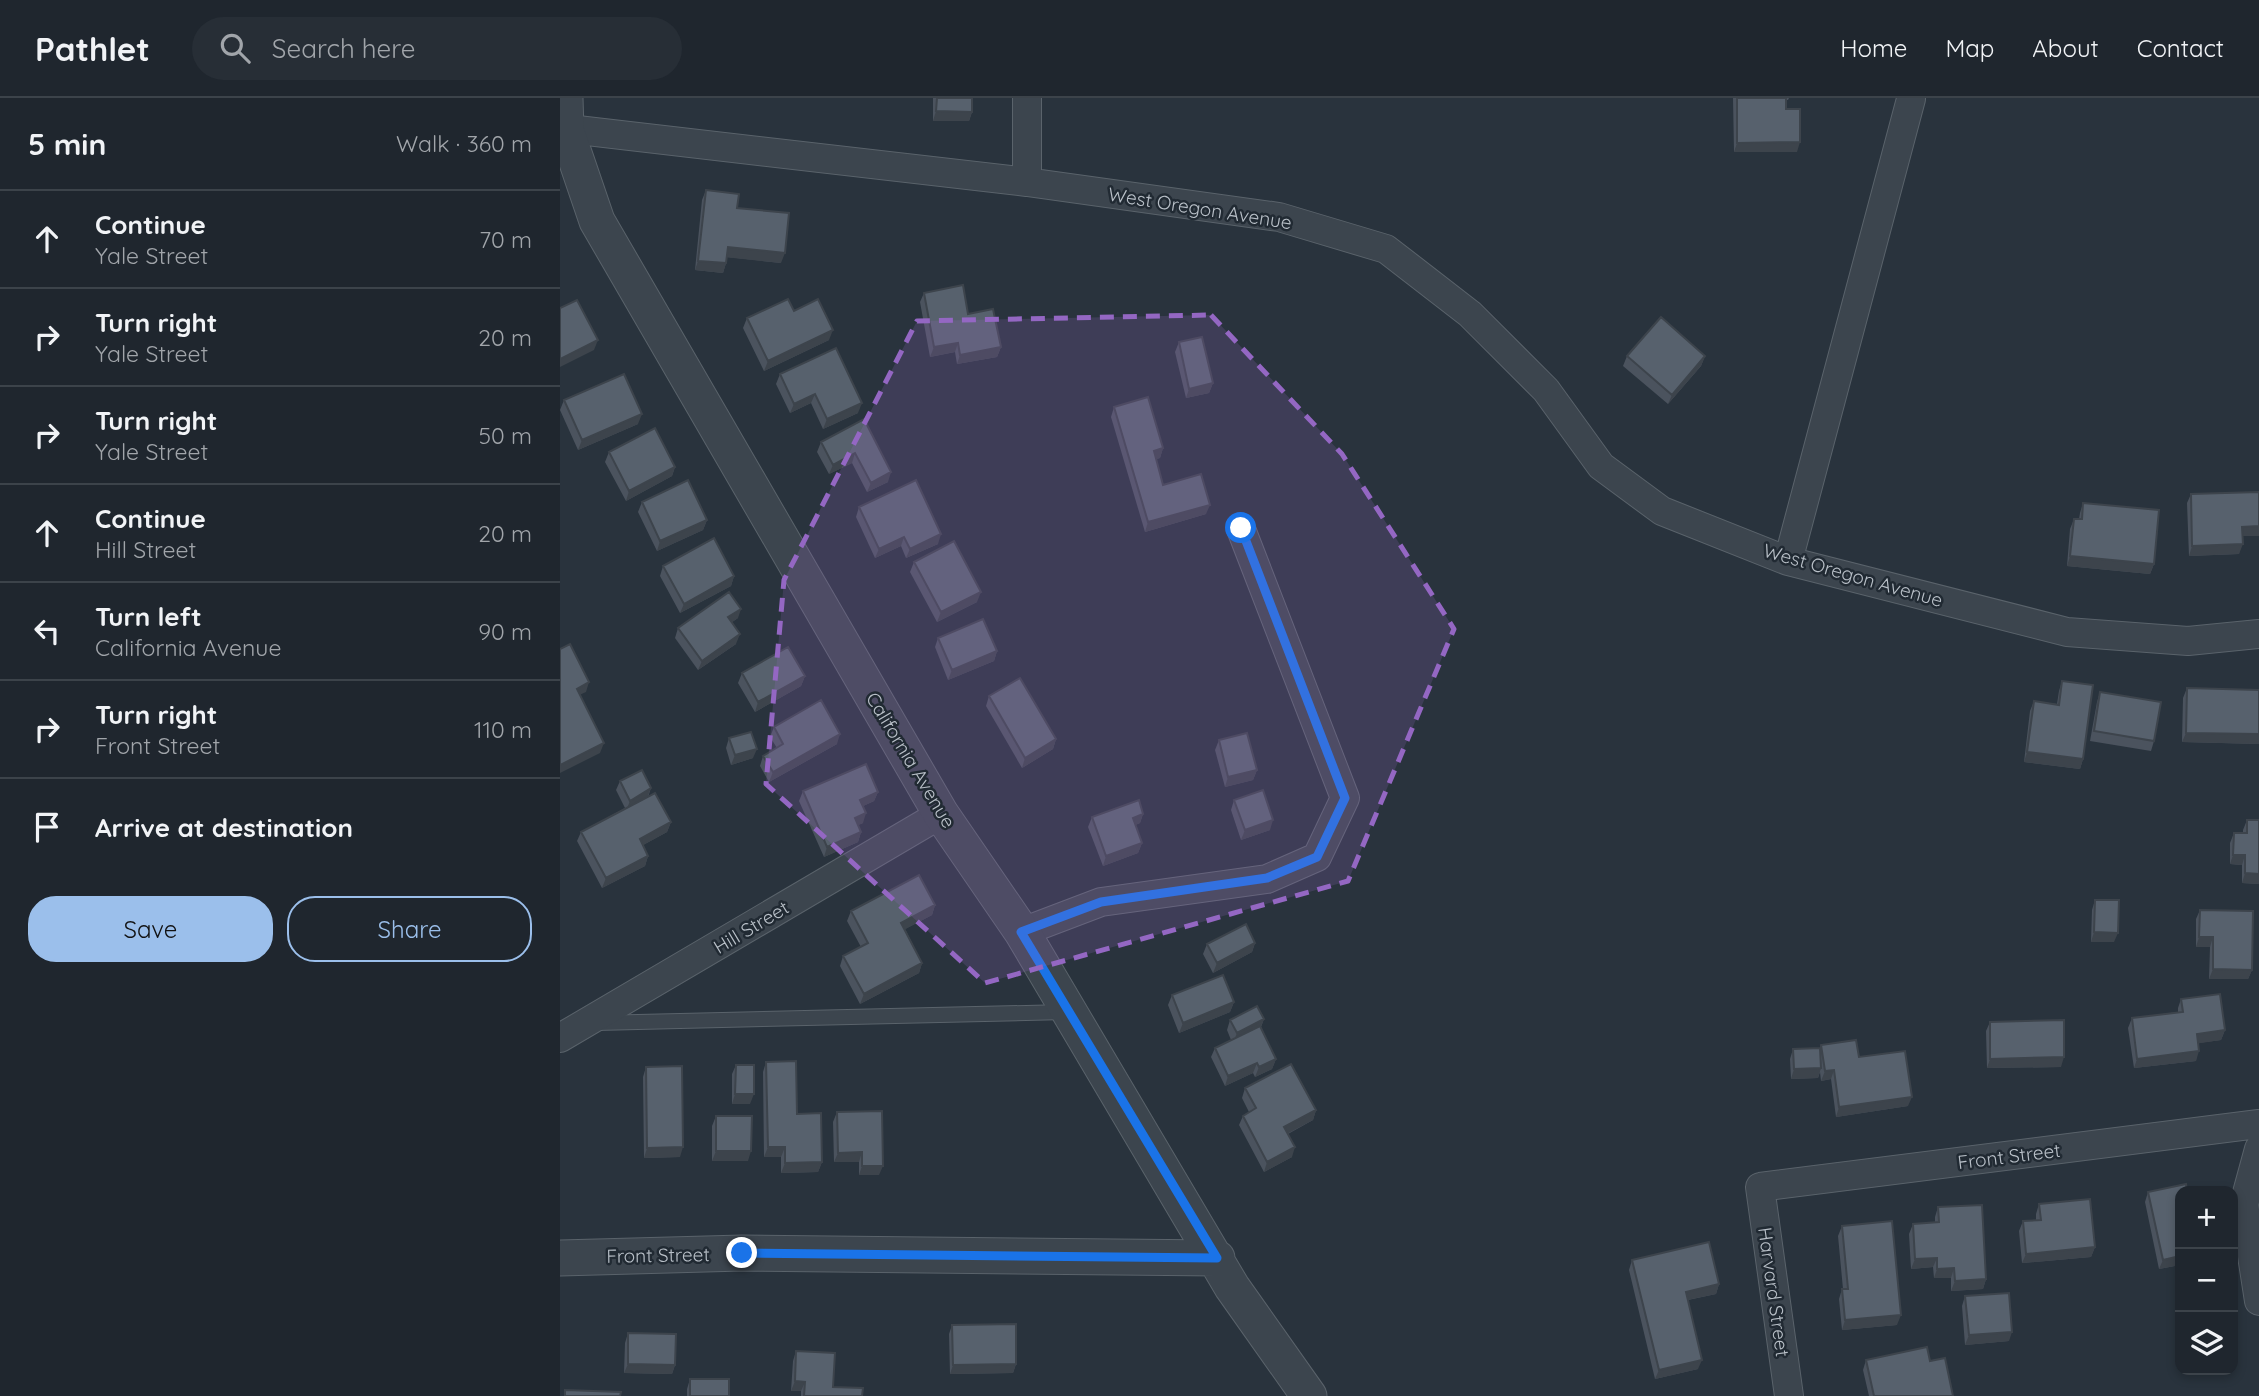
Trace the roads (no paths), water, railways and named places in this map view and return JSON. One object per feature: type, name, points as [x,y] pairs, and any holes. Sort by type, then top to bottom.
[{"type":"street","points":[[1027,98],[1027,182]]},
{"type":"street","points":[[1788,561],[1911,99]]},
{"type":"street","name":"West Oregon Avenue","points":[[564,118],[1279,217],[1385,249],[1470,314],[1546,390],[1601,466],[1662,511],[1788,561],[2067,632],[2188,641],[2259,634]]},
{"type":"street","name":"California Avenue","points":[[564,118],[597,221],[942,814],[1021,932],[1232,1287],[1309,1396]]},
{"type":"street","points":[[1021,932],[1101,902],[1267,878],[1317,857],[1345,798],[1241,528]]},
{"type":"street","name":"Hill Street","points":[[560,1038],[942,814]]},
{"type":"street","name":"Front Street","points":[[1760,1187],[2259,1124]]},
{"type":"street","points":[[2259,1149],[2244,1204],[2259,1301]]},
{"type":"street","name":"Harvard Street","points":[[1760,1187],[1789,1396]]},
{"type":"street","name":"Front Street","points":[[560,1258],[742,1253],[1217,1258]]},
{"type":"lane","points":[[587,1023],[1066,1013],[1021,932]]}]
